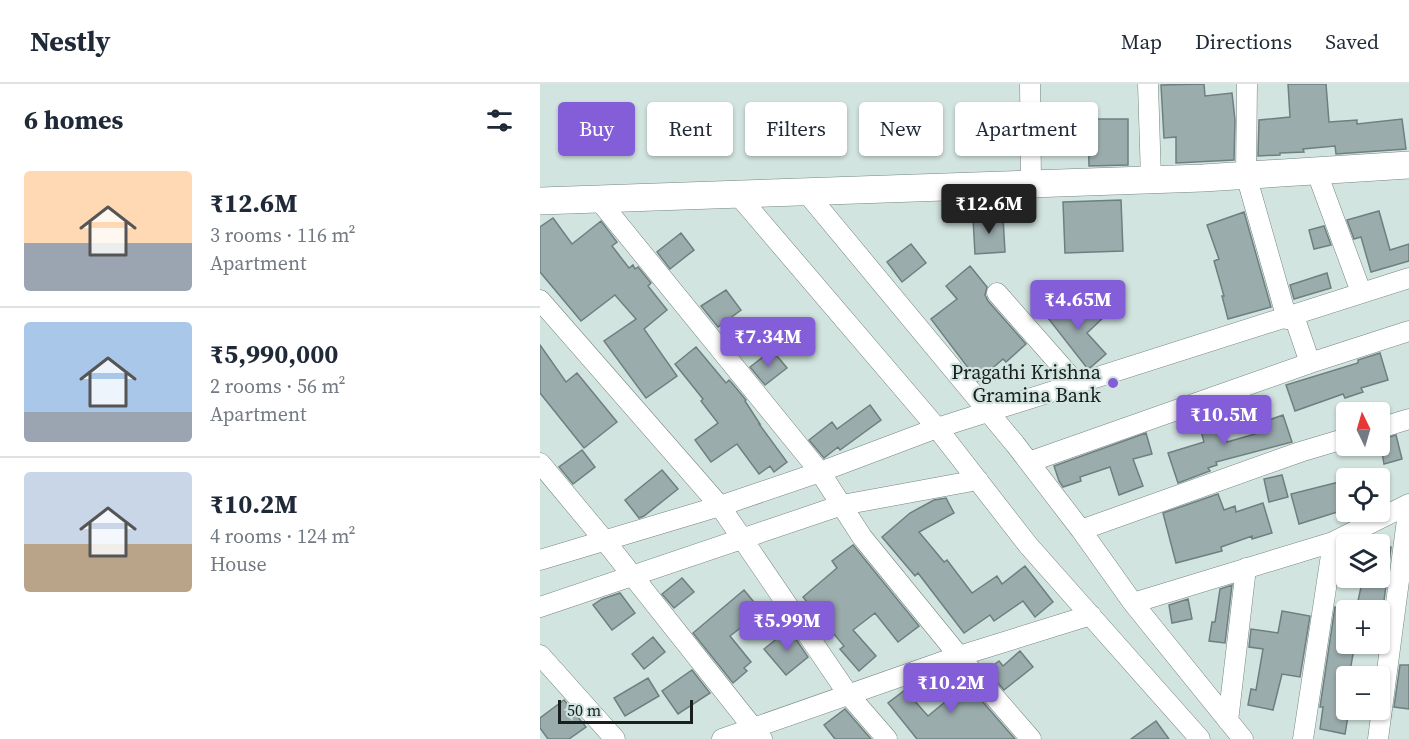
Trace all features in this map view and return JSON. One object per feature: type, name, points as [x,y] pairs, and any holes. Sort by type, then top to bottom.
[{"type":"main road","points":[[540,201],[1151,179],[1409,165]]},
{"type":"street","points":[[1029,84],[1031,183]]},
{"type":"street","points":[[1149,84],[1151,179]]},
{"type":"street","points":[[1246,84],[1246,175],[1298,335]]},
{"type":"street","points":[[1316,170],[1361,292]]},
{"type":"street","points":[[806,192],[1015,444],[1133,603],[1243,739]]},
{"type":"street","points":[[738,195],[941,434],[1028,545],[1200,739]]},
{"type":"street","points":[[598,199],[820,472],[862,537],[959,656],[1031,739]]},
{"type":"street","points":[[1029,462],[1298,335],[1361,292],[1409,278]]},
{"type":"street","points":[[997,293],[1077,384]]},
{"type":"street","points":[[540,300],[720,506],[848,694],[886,739]]},
{"type":"street","points":[[540,560],[720,506],[993,418],[1077,384],[1298,335],[1409,331]]},
{"type":"street","points":[[1390,425],[1409,419]]},
{"type":"street","points":[[1081,530],[1336,441]]},
{"type":"street","points":[[540,463],[758,734]]},
{"type":"street","points":[[540,607],[842,505],[978,480]]},
{"type":"street","points":[[1133,603],[1333,542],[1409,504]]},
{"type":"street","points":[[1378,739],[1409,504]]},
{"type":"street","points":[[1303,739],[1333,542]]},
{"type":"street","points":[[1228,722],[1246,568]]},
{"type":"street","points":[[722,739],[758,734],[848,694],[959,656],[1091,615]]},
{"type":"street","points":[[540,654],[615,739]]},
{"type":"building","points":[[1204,84],[1205,96],[1232,93],[1235,120],[1234,160],[1176,163],[1176,137],[1164,138],[1161,85]]},
{"type":"building","points":[[1288,84],[1326,84],[1329,122],[1357,120],[1357,124],[1402,119],[1406,149],[1336,154],[1335,146],[1303,149],[1304,152],[1258,156],[1259,120],[1290,117]]},
{"type":"building","points":[[1098,119],[1128,119],[1128,165],[1089,166],[1089,156],[1098,156]]},
{"type":"building","points":[[1121,200],[1123,251],[1065,253],[1063,202]]},
{"type":"building","points":[[1379,211],[1390,250],[1409,244],[1409,261],[1371,272],[1361,237],[1354,239],[1347,220]]},
{"type":"building","points":[[1244,212],[1271,307],[1228,319],[1214,261],[1219,259],[1207,225]]},
{"type":"building","points":[[1003,217],[1005,252],[975,254],[973,218]]},
{"type":"building","points":[[553,218],[572,244],[601,221],[617,242],[612,246],[629,268],[633,265],[635,269],[638,267],[651,283],[648,286],[667,310],[644,329],[677,376],[646,398],[604,341],[636,319],[615,295],[581,321],[540,272],[540,227]]},
{"type":"building","points":[[1324,226],[1331,245],[1314,249],[1309,230]]},
{"type":"building","points":[[681,233],[694,250],[670,269],[657,252]]},
{"type":"building","points":[[911,244],[926,263],[902,282],[887,262]]},
{"type":"building","points":[[970,266],[987,287],[985,295],[988,301],[1026,344],[1006,362],[1003,359],[978,381],[931,319],[957,299],[946,286]]},
{"type":"building","points":[[1327,273],[1331,288],[1294,299],[1290,285]]},
{"type":"building","points":[[726,290],[741,310],[718,327],[701,306]]},
{"type":"building","points":[[1060,301],[1074,319],[1092,302],[1105,316],[1087,333],[1106,354],[1091,367],[1087,368],[1044,313]]},
{"type":"building","points":[[540,345],[566,382],[577,373],[617,422],[584,448],[540,393]]},
{"type":"building","points":[[696,347],[726,383],[729,380],[746,400],[759,424],[787,462],[774,472],[770,466],[759,474],[737,444],[711,462],[695,440],[718,423],[701,401],[703,399],[675,364]]},
{"type":"building","points":[[772,350],[787,368],[765,385],[750,367]]},
{"type":"building","points":[[1380,353],[1388,380],[1361,388],[1363,392],[1345,398],[1343,394],[1295,411],[1286,385],[1358,363],[1358,360]]},
{"type":"building","points":[[870,405],[881,420],[840,450],[838,447],[824,458],[809,440],[832,422],[837,429]]},
{"type":"building","points":[[1218,408],[1227,442],[1269,430],[1266,421],[1283,415],[1292,442],[1216,462],[1217,465],[1208,468],[1210,471],[1178,483],[1168,453],[1204,442],[1197,416]]},
{"type":"building","points":[[1146,433],[1152,454],[1133,459],[1143,486],[1119,495],[1110,467],[1080,477],[1081,481],[1063,487],[1059,481],[1054,466]]},
{"type":"building","points":[[1396,435],[1402,459],[1384,464],[1383,456],[1390,456],[1390,437]]},
{"type":"building","points":[[582,450],[595,467],[573,484],[559,467]]},
{"type":"building","points":[[662,470],[678,489],[639,518],[625,500]]},
{"type":"building","points":[[1282,475],[1288,497],[1269,502],[1264,479]]},
{"type":"building","points":[[1336,483],[1336,512],[1299,524],[1291,494]]},
{"type":"building","points":[[1218,494],[1224,510],[1235,506],[1236,512],[1263,503],[1272,533],[1252,539],[1252,536],[1221,547],[1222,551],[1176,563],[1163,513]]},
{"type":"building","points":[[946,498],[954,513],[919,532],[944,562],[947,560],[972,593],[997,576],[1002,584],[1025,566],[1053,602],[1035,617],[1023,601],[994,621],[990,615],[964,633],[918,573],[915,576],[882,537],[910,513],[934,500]]},
{"type":"building","points":[[853,545],[919,626],[898,642],[875,613],[853,630],[876,656],[859,671],[840,649],[844,646],[803,597],[837,568],[832,561]]},
{"type":"building","points":[[682,578],[694,592],[674,608],[662,594]]},
{"type":"building","points":[[1232,585],[1225,643],[1209,641],[1212,622],[1215,622],[1220,589]]},
{"type":"building","points":[[1361,588],[1386,588],[1384,600],[1358,600]]},
{"type":"building","points":[[744,590],[753,601],[748,605],[757,615],[730,636],[751,662],[744,668],[747,671],[733,683],[693,633]]},
{"type":"building","points":[[620,593],[635,613],[612,630],[593,605],[602,599]]},
{"type":"building","points":[[1188,599],[1192,619],[1172,623],[1169,605]]},
{"type":"building","points":[[1335,607],[1336,654],[1353,654],[1351,666],[1336,666],[1336,720],[1347,720],[1345,734],[1320,729],[1323,707],[1320,707]]},
{"type":"building","points":[[1282,611],[1310,616],[1300,677],[1282,674],[1273,710],[1248,705],[1251,689],[1256,690],[1263,649],[1249,647],[1251,629],[1278,633]]},
{"type":"building","points":[[789,629],[808,657],[786,675],[764,649]]},
{"type":"building","points":[[653,637],[665,652],[644,669],[632,654]]},
{"type":"building","points":[[1020,651],[1033,667],[1004,690],[987,670],[999,661],[1003,666]]},
{"type":"building","points":[[1400,665],[1409,665],[1409,709],[1394,707]]},
{"type":"building","points":[[692,670],[710,693],[678,714],[662,691]]},
{"type":"building","points":[[955,670],[1015,739],[917,739],[888,703],[905,690],[928,716],[945,702],[930,682]]},
{"type":"building","points":[[648,678],[659,696],[625,716],[614,698]]},
{"type":"building","points":[[564,700],[586,727],[569,739],[548,739],[540,728],[540,718]]},
{"type":"building","points":[[845,709],[871,739],[835,739],[824,725]]},
{"type":"building","points":[[1156,721],[1169,739],[1131,739]]},
{"type":"place","name":"Pragathi Krishna Gramina Bank","points":[[1113,383]]}]
